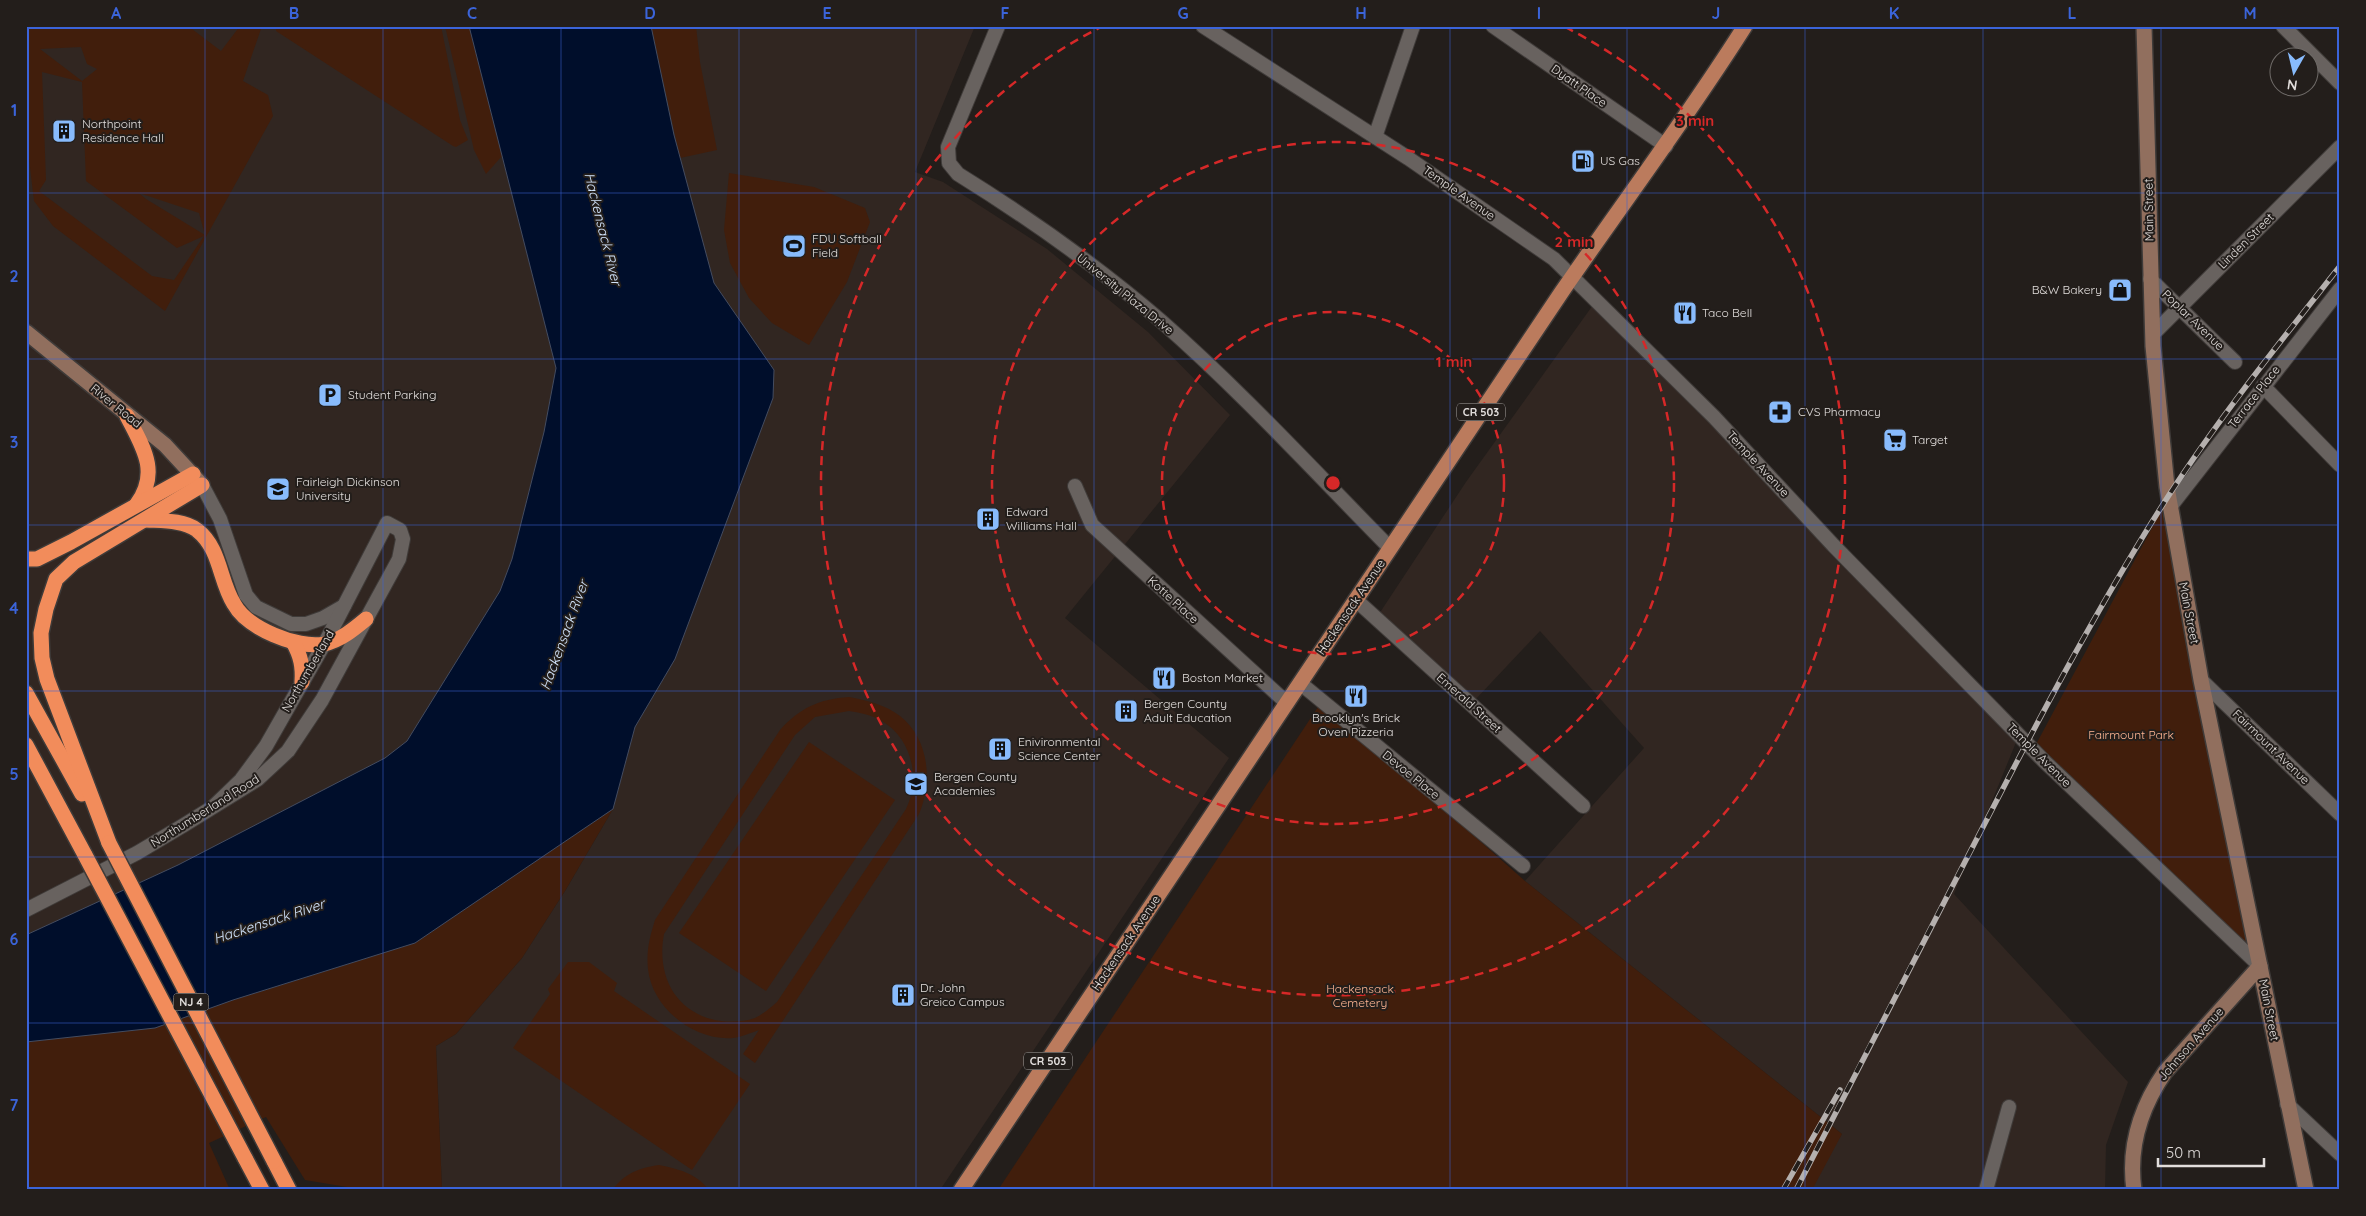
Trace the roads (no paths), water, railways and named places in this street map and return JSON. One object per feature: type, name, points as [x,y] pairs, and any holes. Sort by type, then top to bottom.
[{"type":"highway","points":[[128,416],[146,452],[150,478],[146,492],[136,506]]},
{"type":"highway","points":[[26,559],[37,559],[136,506],[197,480]]},
{"type":"highway","points":[[109,844],[47,679],[42,658],[41,633],[56,578],[74,562],[146,520],[197,480]]},
{"type":"highway","points":[[146,520],[170,521],[196,529],[209,542],[217,556],[228,593],[235,607],[248,619],[275,636],[293,642],[324,644],[346,635],[366,619]]},
{"type":"highway","points":[[293,642],[300,654],[303,668],[302,682]]},
{"type":"highway","name":"NJ 4","points":[[26,693],[109,844],[289,1190]]},
{"type":"highway","name":"NJ 4","points":[[26,745],[262,1190]]},
{"type":"main road","name":"Hackensack Avenue","points":[[961,1190],[1616,212],[1666,146],[1745,26]]},
{"type":"main road","name":"Main Street","points":[[2144,26],[2150,279],[2159,412],[2170,507],[2201,680],[2306,1190]]},
{"type":"main road","name":"River Road","points":[[26,332],[165,445],[197,480]]},
{"type":"main road","name":"Johnson Avenue","points":[[2134,1190],[2133,1158],[2136,1133],[2153,1089],[2165,1072],[2260,966]]},
{"type":"street","name":"University Plaza Drive","points":[[998,26],[948,147],[949,163],[958,174],[1058,239],[1107,276],[1162,322],[1214,370],[1390,548]]},
{"type":"street","name":"Temple Avenue","points":[[1203,26],[1375,138],[1554,259],[1714,417],[1833,545],[2045,762],[2260,966]]},
{"type":"street","points":[[1375,138],[1413,26]]},
{"type":"street","name":"Dyatt Place","points":[[1493,26],[1666,146]]},
{"type":"street","points":[[2283,26],[2340,83]]},
{"type":"street","name":"Linden Street","points":[[2153,334],[2340,148]]},
{"type":"street","name":"Poplar Avenue","points":[[2150,279],[2236,362]]},
{"type":"street","name":"Terrace Place","points":[[2170,507],[2340,288]]},
{"type":"street","points":[[2263,386],[2340,465]]},
{"type":"street","points":[[197,480],[220,519],[246,595],[256,607],[290,624],[298,624],[323,618],[345,606]]},
{"type":"street","name":"Kotte Place","points":[[1075,486],[1092,525],[1286,703]]},
{"type":"street","name":"Northumberland","points":[[213,807],[241,780],[266,746],[345,606],[387,523]]},
{"type":"street","name":"Northumberland Road","points":[[26,910],[137,853],[213,807],[258,779],[288,751],[322,700],[399,559],[403,539],[400,530],[387,523]]},
{"type":"street","name":"Emerald Street","points":[[1356,600],[1583,806]]},
{"type":"street","name":"Fairmount Avenue","points":[[2201,680],[2340,814]]},
{"type":"street","name":"Devoe Place","points":[[1300,683],[1523,866]]},
{"type":"street","points":[[2287,1104],[2340,1154]]},
{"type":"street","points":[[1986,1190],[2009,1107]]},
{"type":"water","name":"Hackensack River","points":[[469,26],[651,26],[674,135],[714,283],[774,370],[773,398],[675,659],[635,727],[613,809],[415,943],[233,1000],[155,1028],[26,1042],[26,935],[178,865],[385,758],[407,741],[500,591],[512,559],[544,432],[556,368]]},
{"type":"railway","points":[[1796,1190],[2016,763],[2115,582],[2169,495],[2209,436],[2340,266]]},
{"type":"railway","points":[[1783,1190],[1840,1090]]},
{"type":"place","name":"Northpoint Residence Hall","points":[[64,131]]},
{"type":"place","name":"US Gas","points":[[1583,161]]},
{"type":"place","name":"FDU Softball Field","points":[[794,246]]},
{"type":"place","name":"B&W Bakery","points":[[2120,290]]},
{"type":"place","name":"Taco Bell","points":[[1685,313]]},
{"type":"place","name":"Student Parking","points":[[330,395]]},
{"type":"place","name":"CVS Pharmacy","points":[[1780,412]]},
{"type":"place","name":"Target","points":[[1895,440]]},
{"type":"place","name":"Fairleigh Dickinson University","points":[[278,489]]},
{"type":"place","name":"Edward Williams Hall","points":[[988,519]]},
{"type":"place","name":"Boston Market","points":[[1164,678]]},
{"type":"place","name":"Brooklyn's Brick Oven Pizzeria","points":[[1356,696]]},
{"type":"place","name":"Bergen County Adult Education","points":[[1126,711]]},
{"type":"place","name":"Enivironmental Science Center","points":[[1000,749]]},
{"type":"place","name":"Bergen County Academies","points":[[916,784]]},
{"type":"place","name":"Dr. John Greico Campus","points":[[903,995]]},
{"type":"park label","name":"Fairmount Park","points":[[2131,735]]},
{"type":"park label","name":"Hackensack Cemetery","points":[[1360,996]]}]
